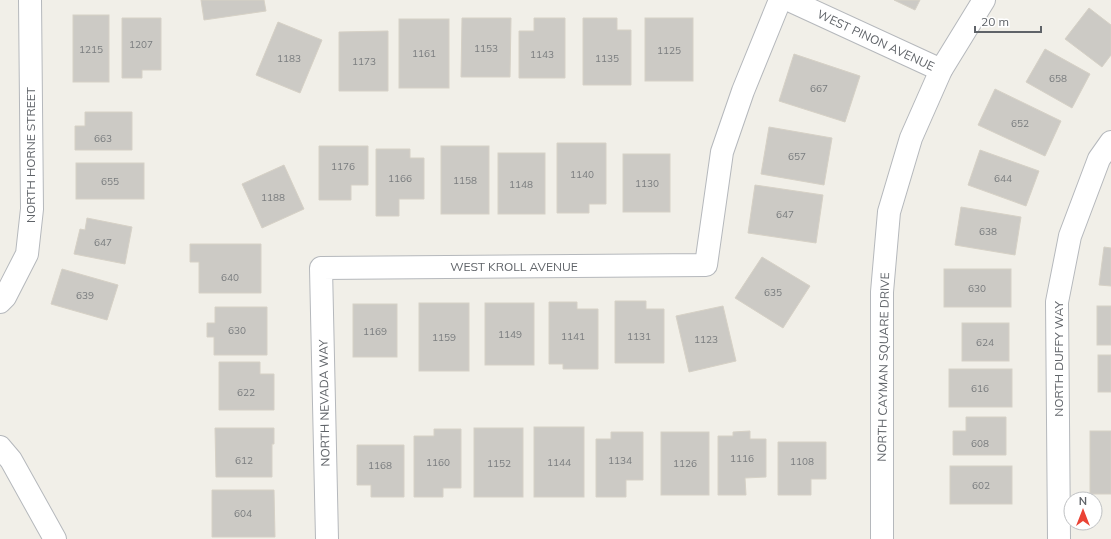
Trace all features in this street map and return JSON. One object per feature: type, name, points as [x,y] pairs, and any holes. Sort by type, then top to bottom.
[{"type":"street","name":"NORTH HORNE STREET","points":[[0,302],[5,297],[27,254],[32,209],[30,0]]},
{"type":"street","name":"WEST KROLL AVENUE","points":[[322,268],[706,265],[722,152],[743,91],[780,0]]},
{"type":"street","name":"WEST PINON AVENUE","points":[[789,0],[941,70]]},
{"type":"street","name":"NORTH CAYMAN SQUARE DRIVE","points":[[882,539],[882,292],[889,212],[911,138],[941,70],[984,0]]},
{"type":"street","name":"NORTH DUFFY WAY","points":[[1060,539],[1057,302],[1070,236],[1100,159],[1111,142]]},
{"type":"street","name":"NORTH NEVADA WAY","points":[[322,268],[326,539]]},
{"type":"street","points":[[0,448],[11,460],[55,539]]},
{"type":"building","points":[[201,0],[264,0],[266,11],[204,20]]},
{"type":"building","points":[[894,0],[920,0],[915,10]]},
{"type":"building","points":[[1089,8],[1111,25],[1111,55],[1102,67],[1065,39]]},
{"type":"building","points":[[73,15],[109,15],[109,82],[73,82]]},
{"type":"building","points":[[122,18],[161,18],[161,70],[142,70],[142,78],[122,78]]},
{"type":"building","points":[[462,18],[511,18],[510,77],[461,77]]},
{"type":"building","points":[[534,18],[565,18],[565,78],[519,78],[519,31],[534,31]]},
{"type":"building","points":[[583,18],[617,18],[617,30],[631,30],[631,85],[583,85]]},
{"type":"building","points":[[645,18],[693,18],[693,81],[645,81]]},
{"type":"building","points":[[399,19],[449,19],[449,88],[399,88]]},
{"type":"building","points":[[278,22],[322,40],[300,93],[256,75]]},
{"type":"building","points":[[388,31],[388,91],[339,91],[339,32]]},
{"type":"building","points":[[1045,49],[1090,74],[1072,108],[1026,82]]},
{"type":"building","points":[[794,54],[860,76],[845,122],[779,101]]},
{"type":"building","points":[[995,89],[1061,121],[1045,156],[978,125]]},
{"type":"building","points":[[85,112],[132,112],[132,150],[75,150],[75,126],[85,126]]},
{"type":"building","points":[[769,127],[832,138],[824,185],[761,174]]},
{"type":"building","points":[[557,143],[606,143],[606,204],[589,204],[589,213],[557,213]]},
{"type":"building","points":[[319,146],[368,146],[368,185],[351,185],[351,200],[319,200]]},
{"type":"building","points":[[441,146],[489,146],[489,214],[441,214]]},
{"type":"building","points":[[376,149],[410,149],[410,158],[424,158],[424,199],[399,199],[399,216],[376,216]]},
{"type":"building","points":[[980,150],[1039,171],[1026,206],[968,185]]},
{"type":"building","points":[[498,153],[545,153],[545,214],[498,214]]},
{"type":"building","points":[[623,154],[670,154],[670,212],[623,212]]},
{"type":"building","points":[[76,163],[144,163],[144,199],[76,199]]},
{"type":"building","points":[[284,165],[304,209],[262,228],[242,184]]},
{"type":"building","points":[[755,185],[823,195],[816,243],[748,233]]},
{"type":"building","points":[[961,207],[1021,217],[1015,255],[955,245]]},
{"type":"building","points":[[87,218],[132,227],[125,264],[74,254],[80,229],[85,230]]},
{"type":"building","points":[[190,244],[261,244],[261,293],[199,293],[199,262],[190,262]]},
{"type":"building","points":[[1104,247],[1111,248],[1111,286],[1099,285]]},
{"type":"building","points":[[762,257],[810,286],[783,328],[735,298]]},
{"type":"building","points":[[62,269],[118,285],[107,320],[51,304]]},
{"type":"building","points":[[944,269],[1011,269],[1011,307],[944,307]]},
{"type":"building","points":[[615,301],[646,301],[646,309],[664,309],[664,363],[615,363]]},
{"type":"building","points":[[549,302],[577,302],[577,309],[598,309],[598,369],[563,369],[563,364],[549,364]]},
{"type":"building","points":[[419,303],[469,303],[469,371],[419,371]]},
{"type":"building","points":[[485,303],[534,303],[534,365],[485,365]]},
{"type":"building","points":[[353,304],[397,304],[397,357],[353,357]]},
{"type":"building","points":[[723,306],[736,361],[689,372],[676,316]]},
{"type":"building","points":[[1097,306],[1111,306],[1111,345],[1097,345]]},
{"type":"building","points":[[215,307],[267,307],[267,355],[214,355],[214,337],[207,337],[207,323],[215,323]]},
{"type":"building","points":[[962,323],[1009,323],[1009,361],[962,361]]},
{"type":"building","points":[[1098,355],[1111,355],[1111,392],[1098,392]]},
{"type":"building","points":[[219,362],[260,362],[260,374],[274,374],[274,410],[219,410]]},
{"type":"building","points":[[949,369],[1012,369],[1012,407],[949,407]]},
{"type":"building","points":[[966,417],[1006,417],[1006,455],[953,455],[953,431],[966,431]]},
{"type":"building","points":[[534,427],[584,427],[584,497],[534,497]]},
{"type":"building","points":[[215,428],[274,428],[274,444],[272,444],[272,477],[216,477]]},
{"type":"building","points":[[474,428],[523,428],[523,497],[474,497]]},
{"type":"building","points":[[434,429],[461,429],[461,488],[443,488],[443,497],[414,497],[414,436],[434,436]]},
{"type":"building","points":[[750,431],[750,439],[766,439],[766,477],[745,478],[746,495],[718,495],[718,436],[733,436],[733,432]]},
{"type":"building","points":[[1090,431],[1111,431],[1111,494],[1103,494],[1103,491],[1090,491]]},
{"type":"building","points":[[611,432],[643,432],[643,480],[626,480],[626,497],[596,497],[596,439],[611,439]]},
{"type":"building","points":[[661,432],[709,432],[709,495],[661,495]]},
{"type":"building","points":[[778,442],[826,442],[826,479],[811,479],[811,495],[778,495]]},
{"type":"building","points":[[357,445],[404,445],[404,497],[371,497],[371,485],[357,485]]},
{"type":"building","points":[[950,466],[1012,466],[1012,504],[950,504]]},
{"type":"building","points":[[212,490],[274,490],[275,537],[212,537]]}]
